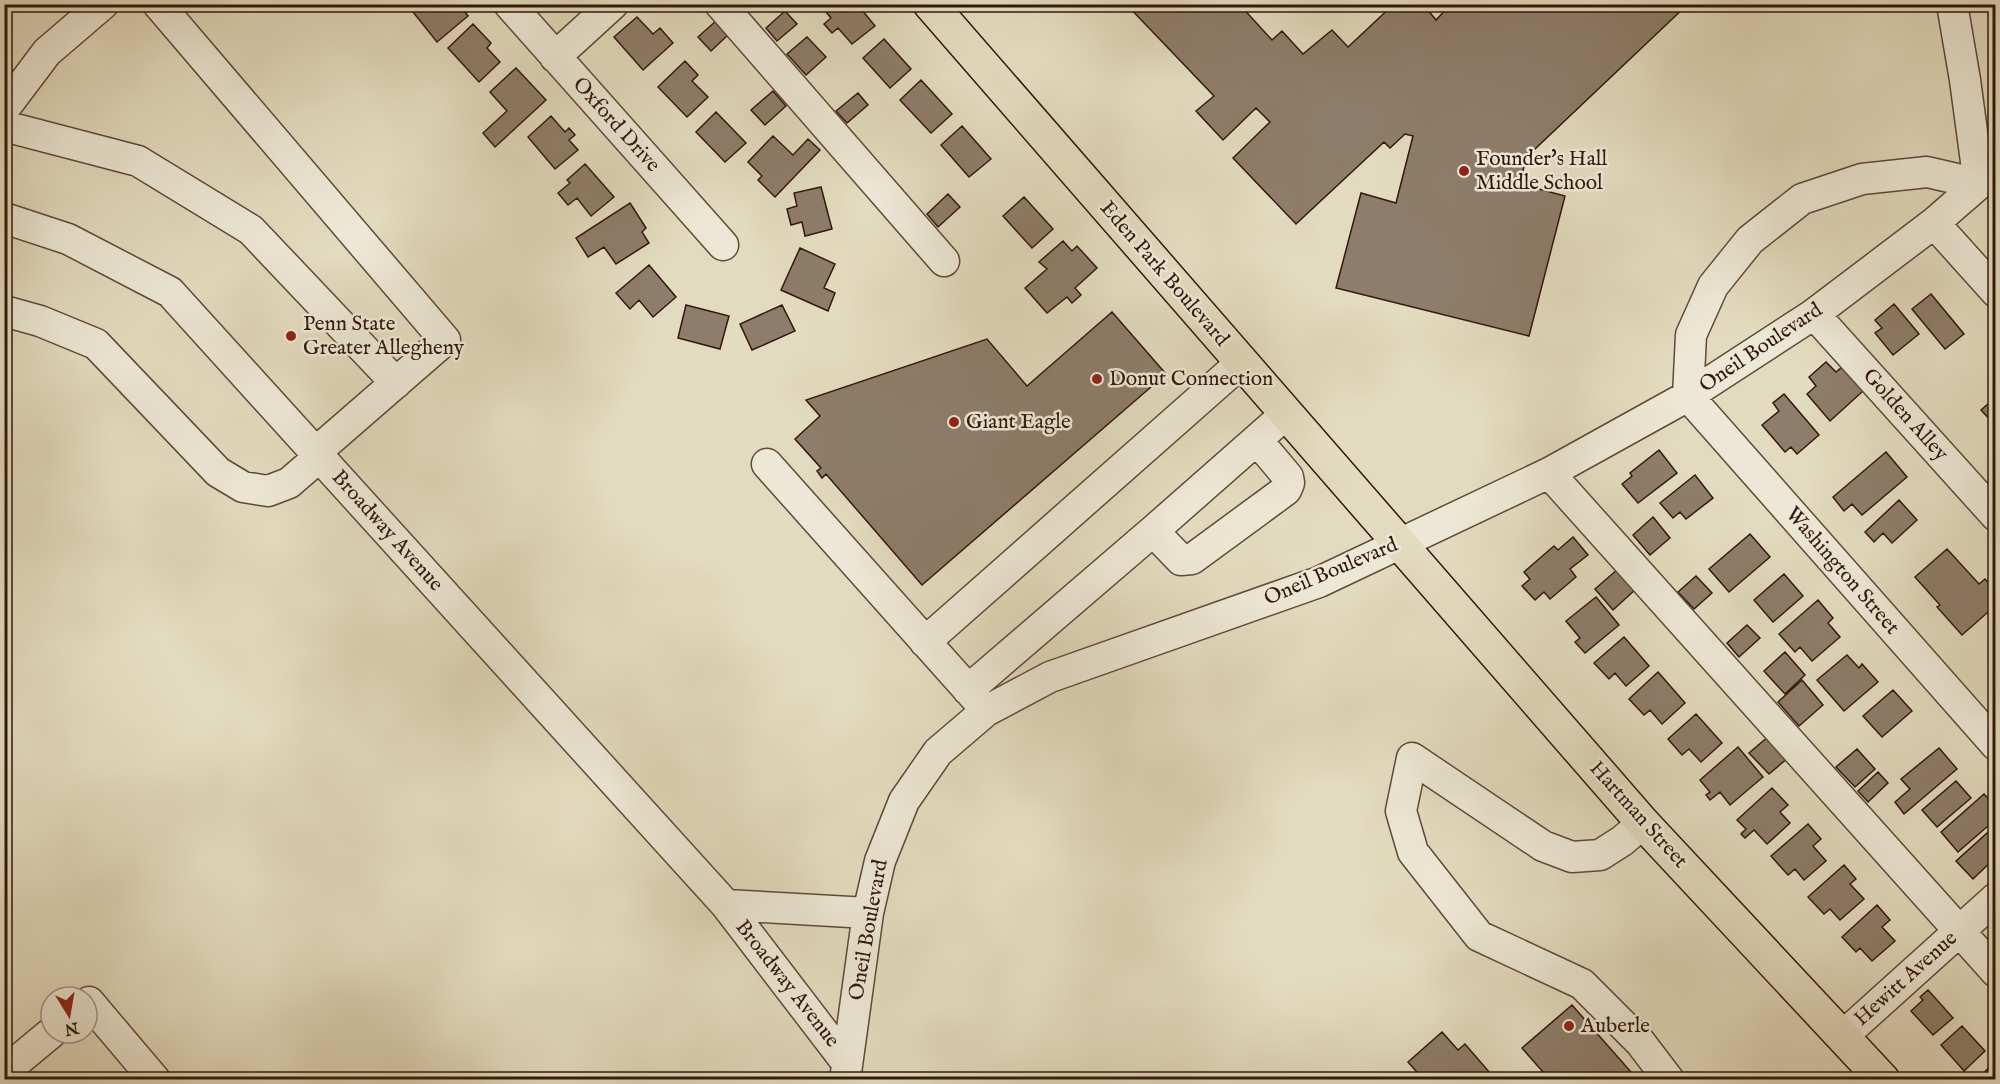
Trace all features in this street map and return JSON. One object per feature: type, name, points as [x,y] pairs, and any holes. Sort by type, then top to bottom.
[{"type":"main road","name":"Eden Park Boulevard","points":[[930,4],[1399,544]]},
{"type":"main road","name":"Hartman Street","points":[[1399,544],[1643,823],[1844,1035],[1883,1080]]},
{"type":"street","points":[[4,109],[48,52],[103,4]]},
{"type":"street","points":[[4,312],[40,321],[96,344],[218,472],[243,487],[268,491],[289,483],[445,340],[158,4]]},
{"type":"street","name":"Oxford Drive","points":[[509,4],[723,245]]},
{"type":"street","points":[[555,57],[613,4]]},
{"type":"street","points":[[720,4],[944,261]]},
{"type":"street","points":[[1688,396],[1691,334],[1713,286],[1750,240],[1802,199],[1862,179],[1927,172],[1987,177],[1965,80],[1952,4]]},
{"type":"street","points":[[4,126],[138,161],[251,230],[396,383]]},
{"type":"street","name":"Oneil Boulevard","points":[[846,1071],[868,913],[880,861],[904,801],[977,700],[1050,677],[1319,582],[1549,473],[1688,396],[1814,314],[1934,223],[1987,177]]},
{"type":"street","name":"Broadway Avenue","points":[[4,218],[68,239],[170,292],[726,905],[846,1071]]},
{"type":"street","points":[[1934,223],[1995,292]]},
{"type":"street","name":"Golden Alley","points":[[1814,314],[1995,516]]},
{"type":"street","points":[[925,642],[1241,363]]},
{"type":"street","name":"Washington Street","points":[[1688,396],[1995,745]]},
{"type":"street","points":[[767,464],[977,700],[1153,531],[1286,414]]},
{"type":"street","points":[[1153,531],[1180,560],[1192,559],[1286,490],[1289,483],[1288,477],[1257,440]]},
{"type":"street","points":[[1549,473],[1995,972]]},
{"type":"street","points":[[1643,823],[1622,841],[1600,855],[1572,857],[1543,846],[1412,758],[1401,811],[1413,852],[1479,936],[1582,984],[1640,1042],[1669,1080]]},
{"type":"street","name":"Hewitt Avenue","points":[[1844,1035],[1995,898]]},
{"type":"street","name":"Broadway Avenue","points":[[726,905],[868,913]]},
{"type":"street","points":[[99,1015],[155,1080]]},
{"type":"street","points":[[4,1072],[39,1043]]},
{"type":"building","points":[[412,4],[459,4],[468,16],[437,42],[409,7]]},
{"type":"building","points":[[834,4],[857,4],[875,26],[852,44],[838,28],[832,33],[824,24],[831,18],[826,12]]},
{"type":"building","name":"Founder's Hall Middle School","points":[[1126,4],[1239,4],[1272,40],[1282,31],[1303,54],[1332,30],[1348,47],[1394,4],[1423,4],[1436,20],[1451,4],[1688,4],[1535,149],[1528,149],[1520,184],[1565,196],[1529,336],[1336,288],[1361,193],[1396,203],[1413,136],[1405,134],[1390,148],[1384,142],[1296,224],[1233,158],[1270,122],[1256,108],[1223,140],[1196,111],[1214,96]]},
{"type":"building","points":[[785,11],[797,24],[777,41],[766,28]]},
{"type":"building","points":[[637,17],[653,34],[660,28],[673,43],[643,70],[614,37]]},
{"type":"building","points":[[717,20],[729,34],[711,51],[698,37]]},
{"type":"building","points":[[473,24],[491,43],[487,48],[500,62],[479,82],[448,48]]},
{"type":"building","points":[[807,37],[826,57],[806,75],[787,54]]},
{"type":"building","points":[[884,39],[911,69],[890,88],[863,58]]},
{"type":"building","points":[[685,61],[698,75],[692,81],[708,97],[687,117],[658,87]]},
{"type":"building","points":[[516,68],[546,100],[495,147],[483,133],[507,111],[490,92]]},
{"type":"building","points":[[921,80],[952,114],[931,133],[900,100]]},
{"type":"building","points":[[773,91],[786,106],[765,125],[751,110]]},
{"type":"building","points":[[858,93],[868,105],[847,123],[836,111]]},
{"type":"building","points":[[716,112],[746,143],[725,162],[696,132]]},
{"type":"building","points":[[551,116],[565,132],[569,128],[575,135],[569,140],[578,150],[555,169],[528,137]]},
{"type":"building","points":[[962,126],[991,159],[969,177],[941,145]]},
{"type":"building","points":[[773,136],[793,155],[808,139],[820,150],[775,197],[758,180],[762,176],[748,162]]},
{"type":"building","points":[[585,164],[614,197],[591,216],[577,198],[568,205],[558,193],[570,183],[567,180]]},
{"type":"building","points":[[821,187],[832,229],[805,236],[802,222],[791,225],[787,209],[797,206],[794,193]]},
{"type":"building","points":[[948,194],[960,207],[938,227],[927,214]]},
{"type":"building","points":[[1024,197],[1053,229],[1032,248],[1003,216]]},
{"type":"building","points":[[630,203],[646,228],[642,232],[649,243],[616,264],[604,247],[588,257],[576,238]]},
{"type":"building","points":[[1063,241],[1072,251],[1077,246],[1097,268],[1075,288],[1081,295],[1072,303],[1067,297],[1047,313],[1025,288],[1047,269],[1039,262]]},
{"type":"building","points":[[800,248],[835,264],[824,288],[835,293],[828,311],[781,290]]},
{"type":"building","points":[[649,265],[676,297],[653,317],[639,300],[630,309],[616,293]]},
{"type":"building","points":[[1931,294],[1964,334],[1945,349],[1912,309]]},
{"type":"building","points":[[1894,304],[1919,334],[1893,355],[1875,333],[1882,328],[1875,320]]},
{"type":"building","points":[[686,305],[729,316],[720,349],[678,338]]},
{"type":"building","points":[[782,305],[795,331],[752,350],[740,324]]},
{"type":"building","points":[[1112,312],[1166,374],[922,585],[826,474],[822,478],[817,471],[821,468],[795,439],[820,416],[806,400],[987,339],[1027,386]]},
{"type":"building","points":[[1826,362],[1836,372],[1842,367],[1863,391],[1830,421],[1807,394],[1816,386],[1809,377]]},
{"type":"building","points":[[1784,394],[1819,435],[1797,454],[1791,447],[1785,452],[1762,425],[1779,411],[1773,403]]},
{"type":"building","points":[[1996,397],[1996,426],[1981,410]]},
{"type":"building","points":[[1659,450],[1677,473],[1638,503],[1622,484],[1632,476],[1630,473]]},
{"type":"building","points":[[1886,452],[1907,477],[1862,515],[1852,504],[1844,511],[1833,497]]},
{"type":"building","points":[[1695,475],[1713,498],[1686,519],[1680,512],[1673,518],[1660,503]]},
{"type":"building","points":[[1899,500],[1917,520],[1892,543],[1883,533],[1874,542],[1865,532]]},
{"type":"building","points":[[1653,517],[1670,538],[1650,555],[1633,535]]},
{"type":"building","points":[[1750,534],[1770,557],[1729,592],[1709,569]]},
{"type":"building","points":[[1573,537],[1588,555],[1570,569],[1576,577],[1550,599],[1544,592],[1535,600],[1522,586],[1530,579],[1524,572],[1554,546],[1558,550]]},
{"type":"building","points":[[1947,549],[1979,584],[1985,579],[1996,592],[1996,605],[1962,635],[1915,577]]},
{"type":"building","points":[[1618,569],[1636,589],[1613,610],[1595,589]]},
{"type":"building","points":[[1784,574],[1803,596],[1773,622],[1754,600]]},
{"type":"building","points":[[1696,576],[1712,593],[1694,609],[1678,592]]},
{"type":"building","points":[[1596,597],[1619,625],[1585,653],[1575,642],[1580,638],[1566,621]]},
{"type":"building","points":[[1818,600],[1833,618],[1828,623],[1840,637],[1812,661],[1800,647],[1795,652],[1779,634]]},
{"type":"building","points":[[1747,625],[1760,638],[1739,657],[1727,643]]},
{"type":"building","points":[[1624,637],[1649,666],[1626,686],[1615,673],[1609,679],[1594,663]]},
{"type":"building","points":[[1785,652],[1805,675],[1785,694],[1764,671]]},
{"type":"building","points":[[1847,655],[1859,668],[1862,664],[1878,682],[1844,711],[1817,680]]},
{"type":"building","points":[[1658,672],[1685,703],[1662,724],[1650,710],[1644,715],[1629,699]]},
{"type":"building","points":[[1802,680],[1823,705],[1799,726],[1778,702]]},
{"type":"building","points":[[1893,690],[1912,711],[1882,737],[1863,716]]},
{"type":"building","points":[[1696,714],[1722,743],[1701,762],[1689,749],[1682,755],[1668,739]]},
{"type":"building","points":[[1769,736],[1789,757],[1769,774],[1749,753]]},
{"type":"building","points":[[1738,747],[1763,777],[1730,805],[1720,792],[1710,800],[1706,795],[1710,792],[1700,780]]},
{"type":"building","points":[[1939,748],[1957,769],[1904,814],[1895,802],[1910,789],[1901,779]]},
{"type":"building","points":[[1857,749],[1875,769],[1855,787],[1836,767]]},
{"type":"building","points":[[1878,772],[1888,783],[1868,802],[1858,791]]},
{"type":"building","points":[[1956,781],[1971,798],[1937,827],[1922,810]]},
{"type":"building","points":[[1772,788],[1788,805],[1780,812],[1790,823],[1767,844],[1754,830],[1745,838],[1741,834],[1746,829],[1737,820]]},
{"type":"building","points":[[1984,794],[1996,807],[1996,819],[1958,852],[1941,832]]},
{"type":"building","points":[[1808,824],[1821,839],[1813,846],[1826,861],[1804,880],[1795,869],[1788,875],[1771,856]]},
{"type":"building","points":[[1996,825],[1996,857],[1973,879],[1956,861]]},
{"type":"building","points":[[1844,865],[1856,879],[1850,884],[1864,899],[1840,920],[1830,909],[1824,914],[1808,897]]},
{"type":"building","points":[[1877,905],[1890,920],[1882,927],[1895,941],[1872,961],[1860,948],[1856,952],[1842,937]]},
{"type":"building","points":[[1928,990],[1953,1018],[1933,1035],[1911,1011],[1923,1000],[1920,997]]},
{"type":"building","name":"Auberle","points":[[1572,1005],[1638,1080],[1550,1080],[1522,1048]]},
{"type":"building","points":[[1962,1026],[1985,1051],[1964,1071],[1941,1045]]},
{"type":"building","points":[[1442,1032],[1458,1050],[1465,1044],[1496,1080],[1424,1080],[1408,1062]]},
{"type":"building","points":[[1993,1064],[1996,1066],[1996,1080],[1976,1080]]},
{"type":"place","name":"Founder's Hall Middle School","points":[[1464,171]]},
{"type":"place","name":"Penn State Greater Allegheny","points":[[291,336]]},
{"type":"place","name":"Donut Connection","points":[[1097,379]]},
{"type":"place","name":"Giant Eagle","points":[[954,422]]},
{"type":"place","name":"Auberle","points":[[1569,1026]]}]
